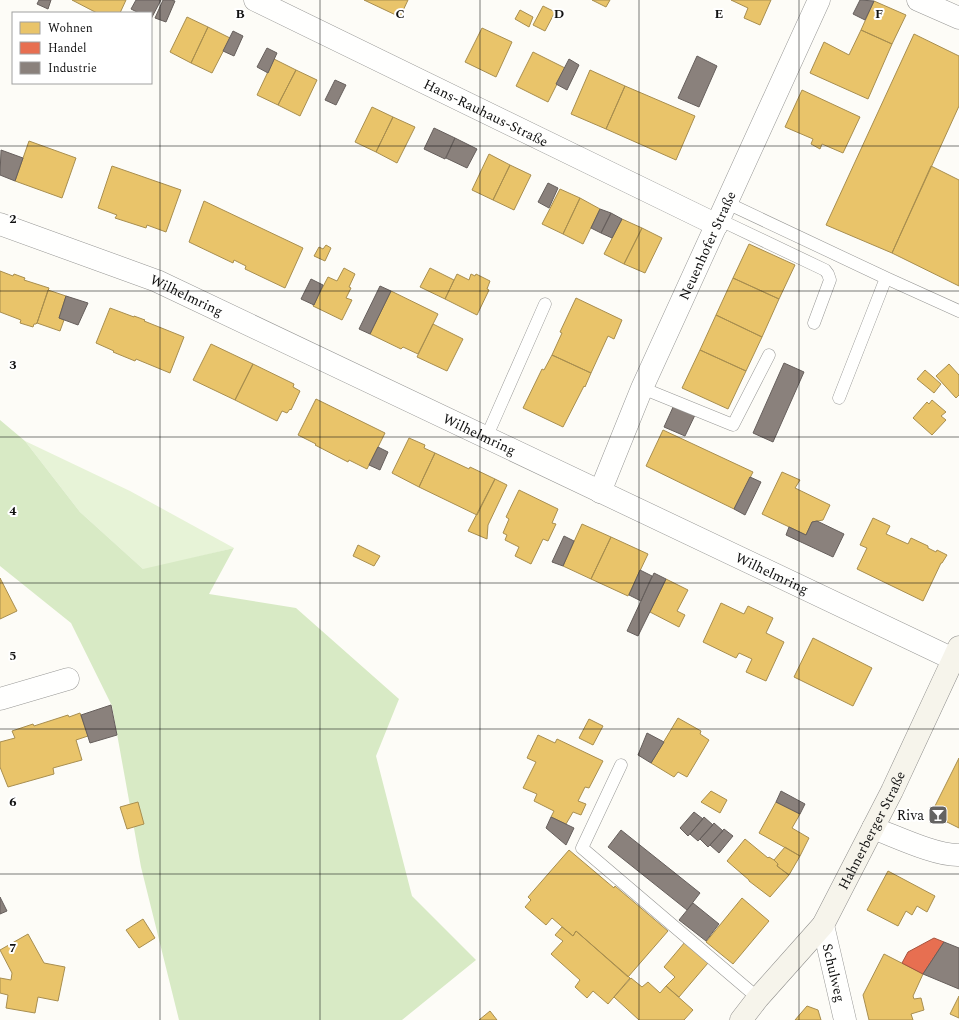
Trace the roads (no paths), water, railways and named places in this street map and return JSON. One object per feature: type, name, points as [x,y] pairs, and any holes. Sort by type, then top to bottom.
[{"type":"main road","name":"Hahnerberger Straße","points":[[741,1020],[758,998],[823,925],[892,791],[956,653]]},
{"type":"street","name":"Hans-Rauhaus-Straße","points":[[255,0],[721,216]]},
{"type":"street","name":"Neuenhofer Straße","points":[[600,492],[642,388],[819,0]]},
{"type":"street","points":[[918,0],[959,18]]},
{"type":"street","name":"Wilhelmring","points":[[0,224],[157,281],[600,492],[956,653]]},
{"type":"street","points":[[0,699],[68,679]]},
{"type":"street","points":[[873,828],[936,852],[959,855]]},
{"type":"street","name":"Schulweg","points":[[823,925],[844,1020]]},
{"type":"lane","points":[[721,216],[886,278],[959,311]]},
{"type":"lane","points":[[721,216],[825,270],[830,280],[814,323]]},
{"type":"lane","points":[[839,398],[886,278]]},
{"type":"lane","points":[[486,438],[545,304]]},
{"type":"lane","points":[[642,388],[733,425],[770,355]]},
{"type":"lane","points":[[621,765],[582,848],[758,998]]},
{"type":"place","name":"Riva","points":[[938,815]]}]
